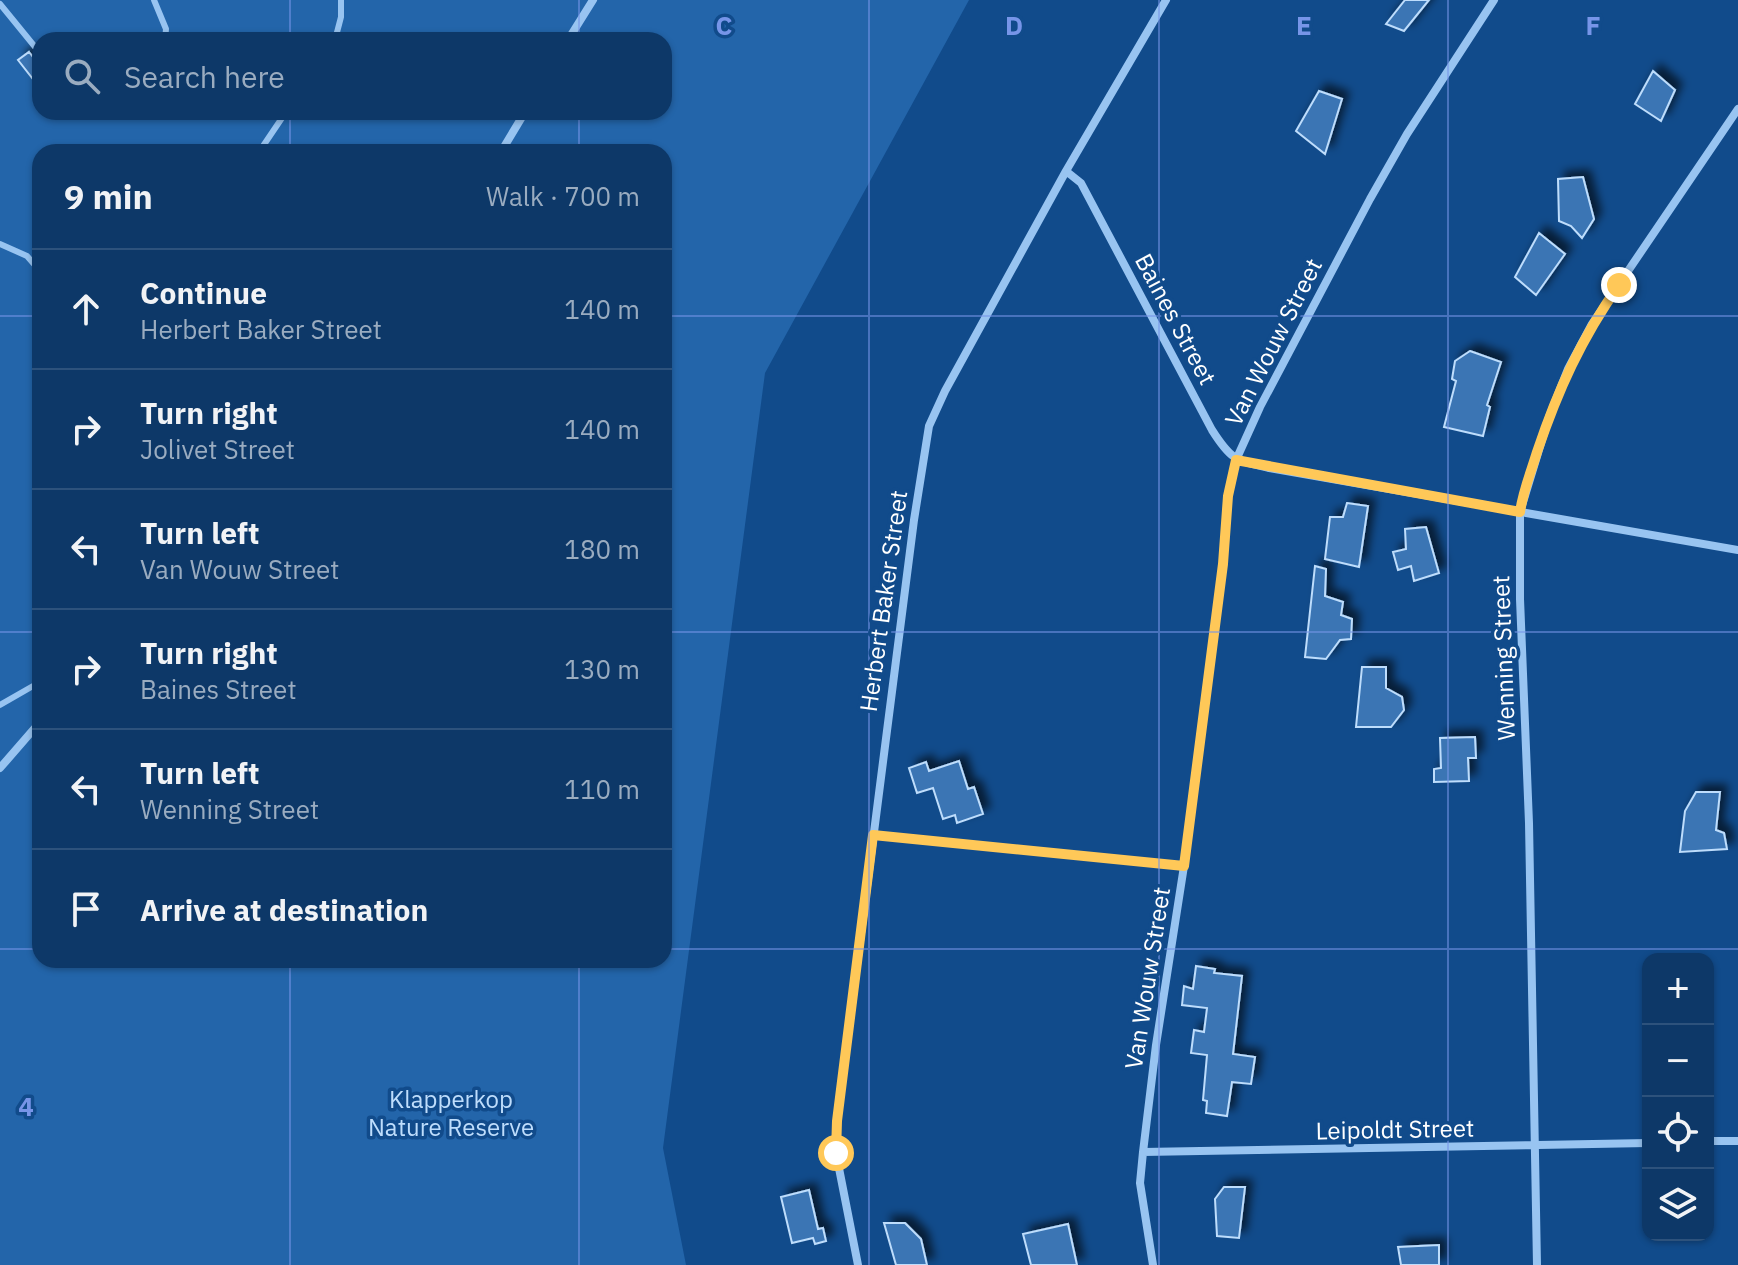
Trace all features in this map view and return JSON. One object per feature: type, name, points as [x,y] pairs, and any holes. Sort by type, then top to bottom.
[{"type":"street","points":[[573,32],[593,0]]},
{"type":"street","name":"Herbert Baker Street","points":[[858,1265],[836,1153],[837,1121],[918,489],[929,426],[945,391],[1066,171],[1166,0]]},
{"type":"street","name":"Van Wouw Street","points":[[1153,1265],[1140,1183],[1143,1152],[1184,866],[1223,564],[1228,496],[1236,460],[1260,407],[1370,199],[1407,134],[1494,0]]},
{"type":"street","name":"Wenning Street","points":[[1537,1265],[1520,512],[1549,417],[1568,369],[1592,324],[1738,109]]},
{"type":"street","points":[[506,144],[520,120]]},
{"type":"street","name":"Baines Street","points":[[1066,171],[1081,183],[1212,430],[1224,449],[1236,460]]},
{"type":"street","points":[[1236,460],[1738,550]]},
{"type":"street","points":[[0,768],[32,731]]},
{"type":"street","points":[[873,835],[1184,866]]},
{"type":"street","points":[[1714,1141],[1738,1141]]},
{"type":"street","name":"Leipoldt Street","points":[[1143,1152],[1642,1143]]},
{"type":"lane","points":[[154,0],[166,32]]},
{"type":"lane","points":[[337,32],[341,0]]},
{"type":"lane","points":[[0,4],[32,43]]},
{"type":"lane","points":[[264,144],[281,120]]},
{"type":"lane","points":[[0,244],[27,256],[32,262]]},
{"type":"lane","points":[[0,705],[32,687]]},
{"type":"green space","name":"Klapperkop Nature Reserve","points":[[0,0],[969,0],[765,373],[663,1148],[686,1265],[0,1265]]},
{"type":"building","points":[[1405,0],[1429,0],[1404,31],[1386,24]]},
{"type":"building","points":[[29,52],[32,56],[32,78],[18,60]]},
{"type":"building","points":[[1653,71],[1675,90],[1661,121],[1635,104]]},
{"type":"building","points":[[1319,91],[1342,99],[1325,154],[1296,131]]},
{"type":"building","points":[[1583,177],[1594,219],[1582,238],[1571,226],[1559,221],[1558,179]]},
{"type":"building","points":[[1539,233],[1565,254],[1536,295],[1515,277]]},
{"type":"building","points":[[1470,351],[1501,362],[1487,405],[1490,407],[1483,436],[1444,427],[1456,381],[1452,379],[1455,361]]},
{"type":"building","points":[[1347,503],[1368,506],[1359,567],[1325,559],[1330,517],[1343,517]]},
{"type":"building","points":[[1426,527],[1439,573],[1414,581],[1411,566],[1398,570],[1393,552],[1406,549],[1405,529]]},
{"type":"building","points":[[1315,566],[1326,569],[1325,596],[1343,602],[1341,615],[1352,619],[1351,639],[1340,640],[1326,659],[1305,657]]},
{"type":"building","points":[[1362,667],[1386,667],[1386,688],[1402,697],[1404,710],[1391,727],[1356,727]]},
{"type":"building","points":[[1475,737],[1476,758],[1468,758],[1469,781],[1434,782],[1434,769],[1441,768],[1440,738]]},
{"type":"building","points":[[959,761],[968,789],[974,787],[983,814],[957,823],[955,815],[943,819],[933,788],[917,793],[909,768],[926,762],[929,771]]},
{"type":"building","points":[[1696,792],[1720,792],[1716,830],[1724,833],[1727,849],[1680,852],[1685,811]]},
{"type":"building","points":[[1196,966],[1215,969],[1214,973],[1242,976],[1233,1054],[1255,1057],[1251,1084],[1232,1082],[1227,1116],[1206,1113],[1207,1101],[1203,1100],[1207,1055],[1191,1053],[1194,1030],[1204,1032],[1207,1008],[1182,1005],[1184,986],[1193,989]]},
{"type":"building","points":[[1224,1187],[1245,1187],[1239,1238],[1217,1236],[1215,1199]]},
{"type":"building","points":[[809,1190],[818,1229],[823,1228],[826,1241],[815,1244],[813,1238],[792,1243],[781,1197]]},
{"type":"building","points":[[884,1223],[905,1223],[921,1239],[927,1265],[896,1265]]},
{"type":"building","points":[[1068,1224],[1077,1265],[1031,1265],[1023,1234]]},
{"type":"building","points":[[1439,1245],[1439,1265],[1401,1265],[1398,1247]]},
{"type":"route","points":[[836,1153],[837,1121],[873,835],[1184,866],[1223,564],[1228,496],[1236,460],[1520,512],[1549,417],[1568,369],[1592,324],[1619,285]]}]
